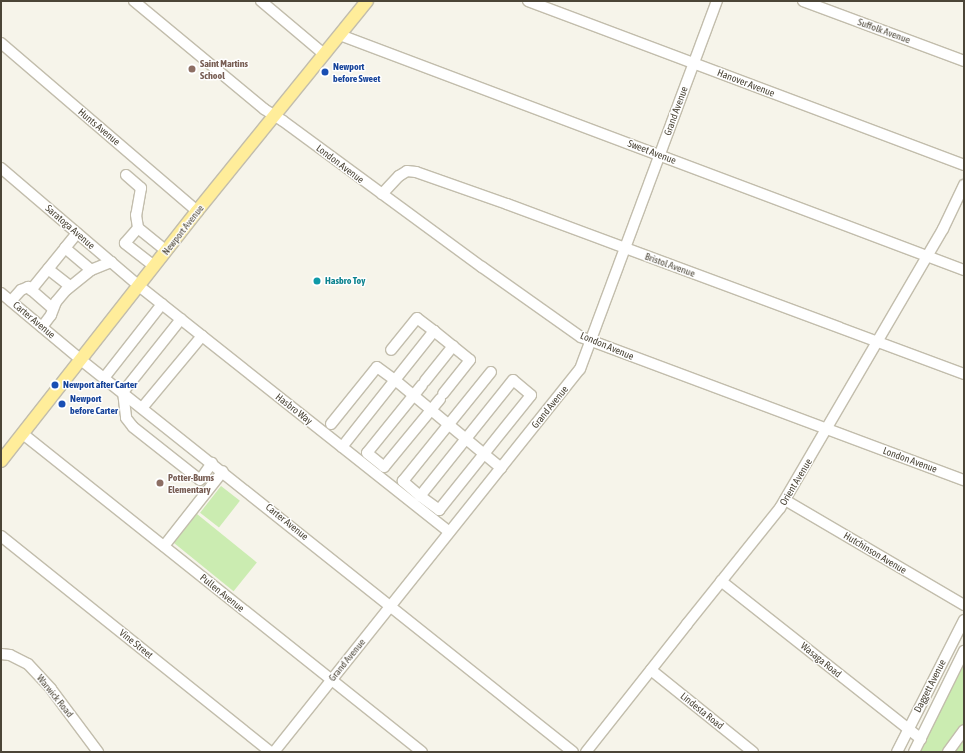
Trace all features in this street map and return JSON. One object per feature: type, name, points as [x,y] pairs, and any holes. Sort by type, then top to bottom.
[{"type":"main road","name":"Newport Avenue","points":[[1,461],[197,211],[367,1]]},
{"type":"street","name":"London Avenue","points":[[134,1],[264,109],[581,337],[826,430],[964,480]]},
{"type":"street","points":[[261,1],[324,54]]},
{"type":"street","name":"Hanover Avenue","points":[[528,1],[964,165]]},
{"type":"street","name":"Grand Avenue","points":[[274,752],[580,369],[717,1]]},
{"type":"street","name":"Suffolk Avenue","points":[[803,1],[964,61]]},
{"type":"street","name":"Sweet Avenue","points":[[340,35],[964,270]]},
{"type":"street","name":"Hunts Avenue","points":[[1,43],[197,211]]},
{"type":"street","name":"Saratoga Avenue","points":[[1,168],[139,286]]},
{"type":"street","name":"Bristol Avenue","points":[[382,194],[399,176],[408,171],[416,172],[507,204],[964,374]]},
{"type":"street","points":[[126,175],[141,188],[136,215],[138,228],[166,251]]},
{"type":"street","name":"Orient Avenue","points":[[586,752],[785,500],[927,256],[964,185]]},
{"type":"street","points":[[138,228],[125,243],[154,266]]},
{"type":"street","points":[[31,290],[77,233]]},
{"type":"street","points":[[65,248],[91,270]]},
{"type":"street","points":[[42,327],[51,315],[52,308],[70,286],[91,270],[111,262]]},
{"type":"street","points":[[48,268],[70,286]]},
{"type":"street","name":"Hasbro Way","points":[[139,286],[449,532]]},
{"type":"street","points":[[11,301],[23,288],[28,287],[52,308]]},
{"type":"street","name":"Carter Avenue","points":[[1,293],[81,360],[223,471],[390,607],[573,752]]},
{"type":"street","points":[[104,378],[162,304]]},
{"type":"street","points":[[391,350],[417,318],[453,346],[470,360],[384,467],[367,453],[453,346]]},
{"type":"street","points":[[181,319],[123,392],[126,418],[200,480],[212,463]]},
{"type":"street","points":[[342,447],[434,331]]},
{"type":"street","points":[[142,408],[202,336]]},
{"type":"street","points":[[331,424],[377,367],[395,380],[501,468]]},
{"type":"street","points":[[420,496],[513,380],[531,395],[438,510],[420,496],[403,481],[491,372]]},
{"type":"street","name":"Pullen Avenue","points":[[23,434],[422,752]]},
{"type":"street","points":[[164,546],[223,471]]},
{"type":"street","name":"Hutchinson Avenue","points":[[785,500],[964,606]]},
{"type":"street","name":"Vine Street","points":[[1,536],[271,752]]},
{"type":"street","name":"Wasaga Road","points":[[721,581],[920,739]]},
{"type":"street","name":"Daggett Avenue","points":[[897,752],[964,620]]},
{"type":"street","name":"Daggett Avenue","points":[[914,752],[964,651]]},
{"type":"street","name":"Warwick Road","points":[[1,654],[10,654],[28,664],[51,690],[98,752]]},
{"type":"street","name":"Lindesta Road","points":[[651,670],[753,752]]},
{"type":"street","points":[[951,751],[964,730]]},
{"type":"green space","points":[[221,486],[240,501],[219,528],[200,513]]},
{"type":"green space","points":[[197,514],[257,562],[234,591],[174,543]]},
{"type":"green space","points":[[964,664],[964,752],[920,752]]},
{"type":"place","name":"Saint Martins School","points":[[192,69]]},
{"type":"place","name":"Newport before Sweet","points":[[325,72]]},
{"type":"place","name":"Hasbro Toy","points":[[317,281]]},
{"type":"place","name":"Newport after Carter","points":[[55,385]]},
{"type":"place","name":"Newport before Carter","points":[[62,404]]},
{"type":"place","name":"Potter-Burns Elementary","points":[[160,483]]}]
